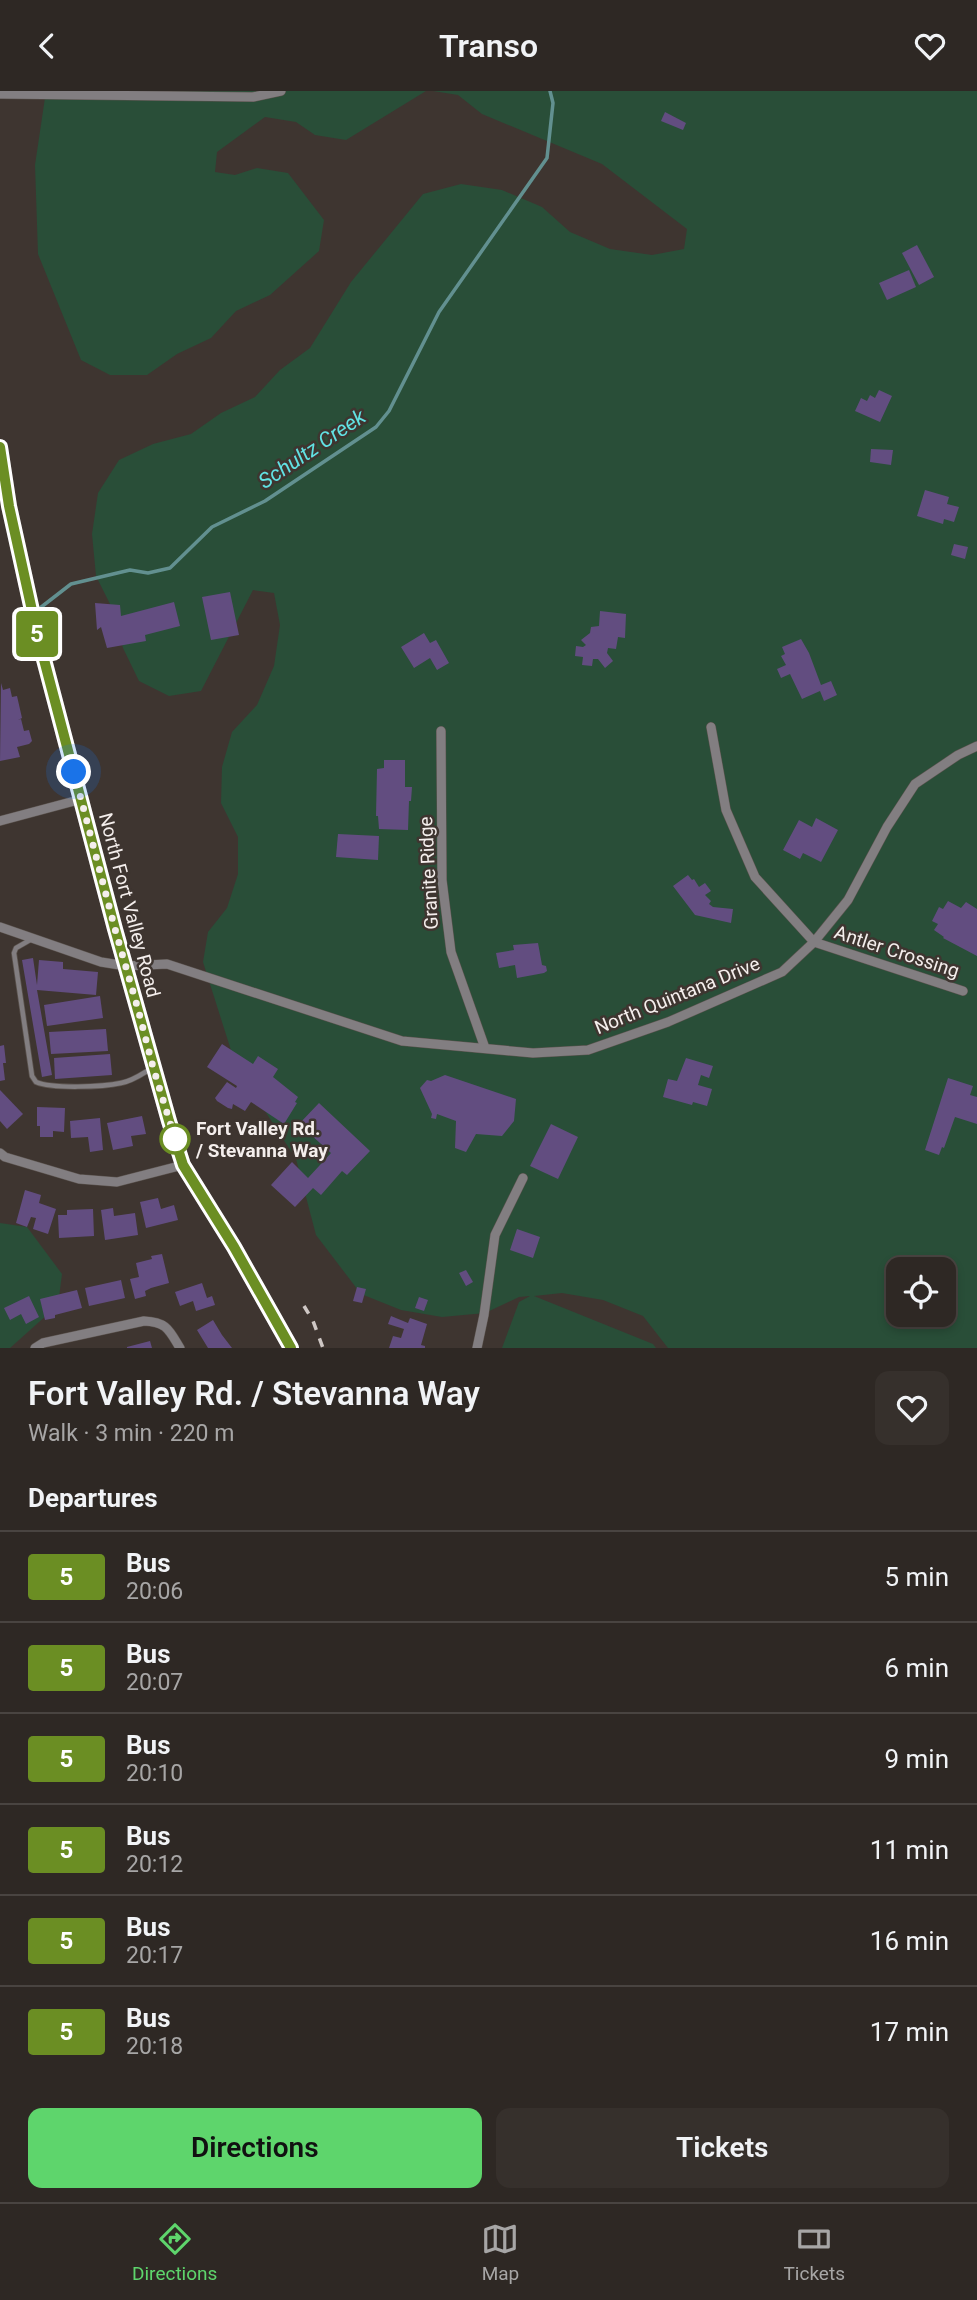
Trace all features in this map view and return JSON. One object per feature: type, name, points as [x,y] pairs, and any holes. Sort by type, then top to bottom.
[{"type":"main road","name":"North Fort Valley Road","points":[[0,447],[9,506],[37,633],[153,1067],[183,1165],[234,1247],[291,1348]]},
{"type":"street","points":[[0,94],[253,97],[281,91]]},
{"type":"street","name":"Antler Crossing","points":[[711,727],[726,810],[755,877],[814,942],[963,991]]},
{"type":"street","name":"Granite Ridge","points":[[441,731],[442,880],[451,952],[485,1048]]},
{"type":"street","name":"North Quintana Drive","points":[[0,927],[101,962],[126,967],[166,964],[402,1041],[533,1053],[588,1050],[668,1022],[782,972],[814,942],[848,899],[887,827],[915,784],[958,755],[977,746]]},
{"type":"street","points":[[0,821],[82,799]]},
{"type":"street","points":[[0,1153],[5,1157],[79,1179],[117,1182],[183,1165]]},
{"type":"street","points":[[477,1348],[495,1235],[523,1178]]},
{"type":"street","points":[[35,1348],[43,1343],[145,1321],[156,1322],[168,1328],[180,1348]]},
{"type":"lane","points":[[32,939],[16,948],[13,953],[32,1076],[36,1082],[53,1087],[120,1083],[132,1080],[153,1067]]},
{"type":"green space","points":[[46,91],[426,91],[346,140],[315,135],[296,122],[265,117],[217,152],[215,172],[235,175],[257,168],[288,173],[324,220],[319,251],[270,295],[236,311],[211,338],[177,354],[147,375],[110,375],[81,360],[38,254],[35,165]]},
{"type":"green space","points":[[433,91],[977,91],[977,1348],[668,1348],[643,1316],[603,1300],[562,1293],[534,1296],[653,1344],[656,1348],[502,1348],[519,1302],[530,1296],[519,1297],[485,1313],[442,1317],[401,1310],[361,1294],[316,1235],[296,1159],[236,1066],[203,962],[208,932],[227,908],[238,874],[238,837],[221,803],[222,767],[232,732],[257,705],[274,666],[280,625],[274,593],[253,590],[201,691],[169,696],[139,681],[123,648],[113,610],[96,576],[92,534],[98,493],[119,460],[153,444],[191,434],[221,413],[255,397],[280,370],[310,348],[351,282],[423,194],[461,184],[502,190],[542,207],[570,232],[610,249],[652,255],[684,249],[687,229],[602,164],[482,114],[458,95]]},
{"type":"green space","points":[[0,1223],[27,1227],[62,1274],[58,1305],[10,1348],[0,1348]]},
{"type":"building","points":[[665,112],[686,123],[683,130],[661,121]]},
{"type":"building","points":[[917,245],[934,277],[919,285],[902,253]]},
{"type":"building","points":[[909,270],[916,287],[887,300],[879,283]]},
{"type":"building","points":[[879,390],[892,396],[880,422],[855,411],[861,398],[867,401],[870,395],[875,398]]},
{"type":"building","points":[[871,449],[893,450],[891,465],[870,462]]},
{"type":"building","points":[[925,490],[949,497],[947,504],[959,507],[954,522],[944,519],[943,524],[917,516]]},
{"type":"building","points":[[954,544],[968,547],[965,559],[951,555]]},
{"type":"building","points":[[230,592],[239,635],[211,640],[202,597]]},
{"type":"building","points":[[174,602],[180,626],[145,635],[146,641],[107,648],[101,627],[97,630],[95,603],[120,605],[121,616]]},
{"type":"building","points":[[600,611],[626,614],[625,638],[618,637],[616,649],[608,648],[607,653],[613,661],[605,668],[598,659],[593,659],[592,666],[582,665],[583,657],[575,656],[576,646],[586,645],[581,640],[590,633],[591,627],[599,626]]},
{"type":"building","points":[[424,633],[430,643],[436,640],[449,663],[437,670],[430,658],[414,668],[401,647]]},
{"type":"building","points":[[801,639],[821,685],[831,681],[837,695],[824,701],[820,691],[802,699],[790,674],[781,678],[777,669],[786,665],[781,656],[785,654],[782,647]]},
{"type":"building","points":[[1,683],[3,690],[10,688],[12,697],[17,696],[22,718],[18,720],[21,719],[24,731],[29,730],[32,741],[17,747],[20,757],[0,761]]},
{"type":"building","points":[[384,760],[405,760],[405,787],[412,787],[408,830],[379,829],[376,816],[377,769],[384,768]]},
{"type":"building","points":[[816,818],[838,830],[821,862],[803,853],[800,859],[783,850],[799,820],[812,827]]},
{"type":"building","points":[[338,834],[379,836],[378,860],[336,857]]},
{"type":"building","points":[[688,875],[699,887],[705,883],[711,891],[705,895],[711,901],[709,904],[713,907],[733,909],[731,923],[695,915],[673,886]]},
{"type":"building","points":[[948,901],[961,908],[966,902],[977,909],[977,956],[943,938],[934,930],[938,924],[932,921],[939,907],[943,909]]},
{"type":"building","points":[[538,943],[542,965],[546,966],[547,971],[544,973],[517,978],[515,965],[499,968],[496,953],[514,950],[513,945]]},
{"type":"building","points":[[33,958],[37,985],[39,960],[63,962],[63,969],[98,972],[96,995],[37,990],[52,1075],[42,1077],[22,960]]},
{"type":"building","points":[[100,996],[103,1018],[47,1026],[44,1005]]},
{"type":"building","points":[[106,1029],[108,1051],[51,1054],[49,1032]]},
{"type":"building","points":[[222,1044],[253,1064],[258,1056],[278,1069],[273,1077],[298,1097],[284,1124],[251,1102],[245,1111],[233,1104],[232,1109],[228,1108],[217,1101],[215,1098],[227,1082],[236,1088],[237,1086],[207,1067]]},
{"type":"building","points":[[4,1045],[5,1080],[0,1081],[0,1046]]},
{"type":"building","points":[[110,1054],[112,1075],[55,1079],[54,1058]]},
{"type":"building","points":[[686,1058],[713,1066],[709,1078],[701,1075],[698,1085],[712,1089],[707,1106],[663,1097],[668,1079],[677,1081]]},
{"type":"building","points":[[445,1075],[516,1099],[514,1121],[502,1136],[476,1134],[466,1152],[455,1148],[456,1121],[437,1114],[436,1119],[431,1118],[432,1114],[420,1088],[427,1080]]},
{"type":"building","points":[[948,1078],[973,1086],[970,1095],[977,1097],[977,1124],[955,1117],[939,1155],[925,1150]]},
{"type":"building","points":[[0,1090],[23,1114],[7,1129],[0,1121]]},
{"type":"building","points":[[319,1103],[370,1151],[347,1175],[342,1171],[321,1195],[313,1188],[295,1207],[271,1185],[292,1162],[308,1178],[331,1153],[299,1124]]},
{"type":"building","points":[[37,1107],[65,1108],[64,1132],[53,1131],[53,1137],[40,1137]]},
{"type":"building","points":[[142,1116],[146,1134],[131,1136],[133,1146],[113,1150],[107,1123]]},
{"type":"building","points":[[100,1118],[103,1150],[90,1152],[88,1137],[71,1138],[70,1121]]},
{"type":"building","points":[[551,1124],[578,1137],[558,1179],[530,1166]]},
{"type":"building","points":[[25,1190],[41,1195],[39,1203],[56,1209],[48,1234],[33,1229],[36,1218],[31,1217],[27,1227],[16,1223]]},
{"type":"building","points":[[158,1198],[161,1209],[174,1205],[178,1220],[146,1228],[140,1202]]},
{"type":"building","points":[[113,1208],[114,1216],[135,1213],[138,1235],[105,1240],[101,1210]]},
{"type":"building","points":[[93,1209],[94,1236],[59,1238],[58,1215],[67,1215],[67,1210]]},
{"type":"building","points":[[517,1229],[540,1237],[533,1258],[510,1250]]},
{"type":"building","points":[[162,1254],[169,1283],[151,1288],[145,1291],[146,1296],[135,1299],[130,1279],[139,1277],[136,1263]]},
{"type":"building","points":[[466,1270],[473,1282],[466,1286],[459,1273]]},
{"type":"building","points":[[121,1280],[125,1298],[89,1306],[85,1288]]},
{"type":"building","points":[[202,1283],[207,1298],[212,1296],[215,1305],[196,1311],[193,1301],[180,1306],[175,1292]]},
{"type":"building","points":[[357,1287],[366,1289],[362,1303],[353,1301]]},
{"type":"building","points":[[77,1290],[82,1308],[45,1320],[40,1299]]},
{"type":"building","points":[[29,1296],[39,1317],[26,1324],[21,1314],[10,1320],[4,1308]]},
{"type":"building","points":[[419,1297],[428,1300],[424,1311],[415,1308]]},
{"type":"building","points":[[391,1316],[408,1323],[410,1318],[427,1324],[421,1345],[425,1348],[389,1348],[393,1336],[401,1338],[404,1329],[388,1324]]},
{"type":"building","points":[[213,1320],[232,1348],[208,1348],[197,1330]]},
{"type":"building","points":[[150,1341],[152,1348],[127,1348],[127,1347]]},
{"type":"waterway","name":"Schultz Creek","points":[[40,608],[71,584],[130,570],[148,573],[170,568],[212,527],[265,501],[376,427],[389,411],[439,312],[547,158],[553,103],[550,91]]},
{"type":"railway","points":[[304,1306],[323,1348]]},
{"type":"bus line","name":"5","points":[[0,447],[9,506],[37,633],[115,929],[183,1165],[234,1247],[291,1348]]},
{"type":"place","name":"Fort Valley Rd. / Stevanna Way","points":[[175,1139]]},
{"type":"route","points":[[74,772],[115,929],[175,1139]]}]
